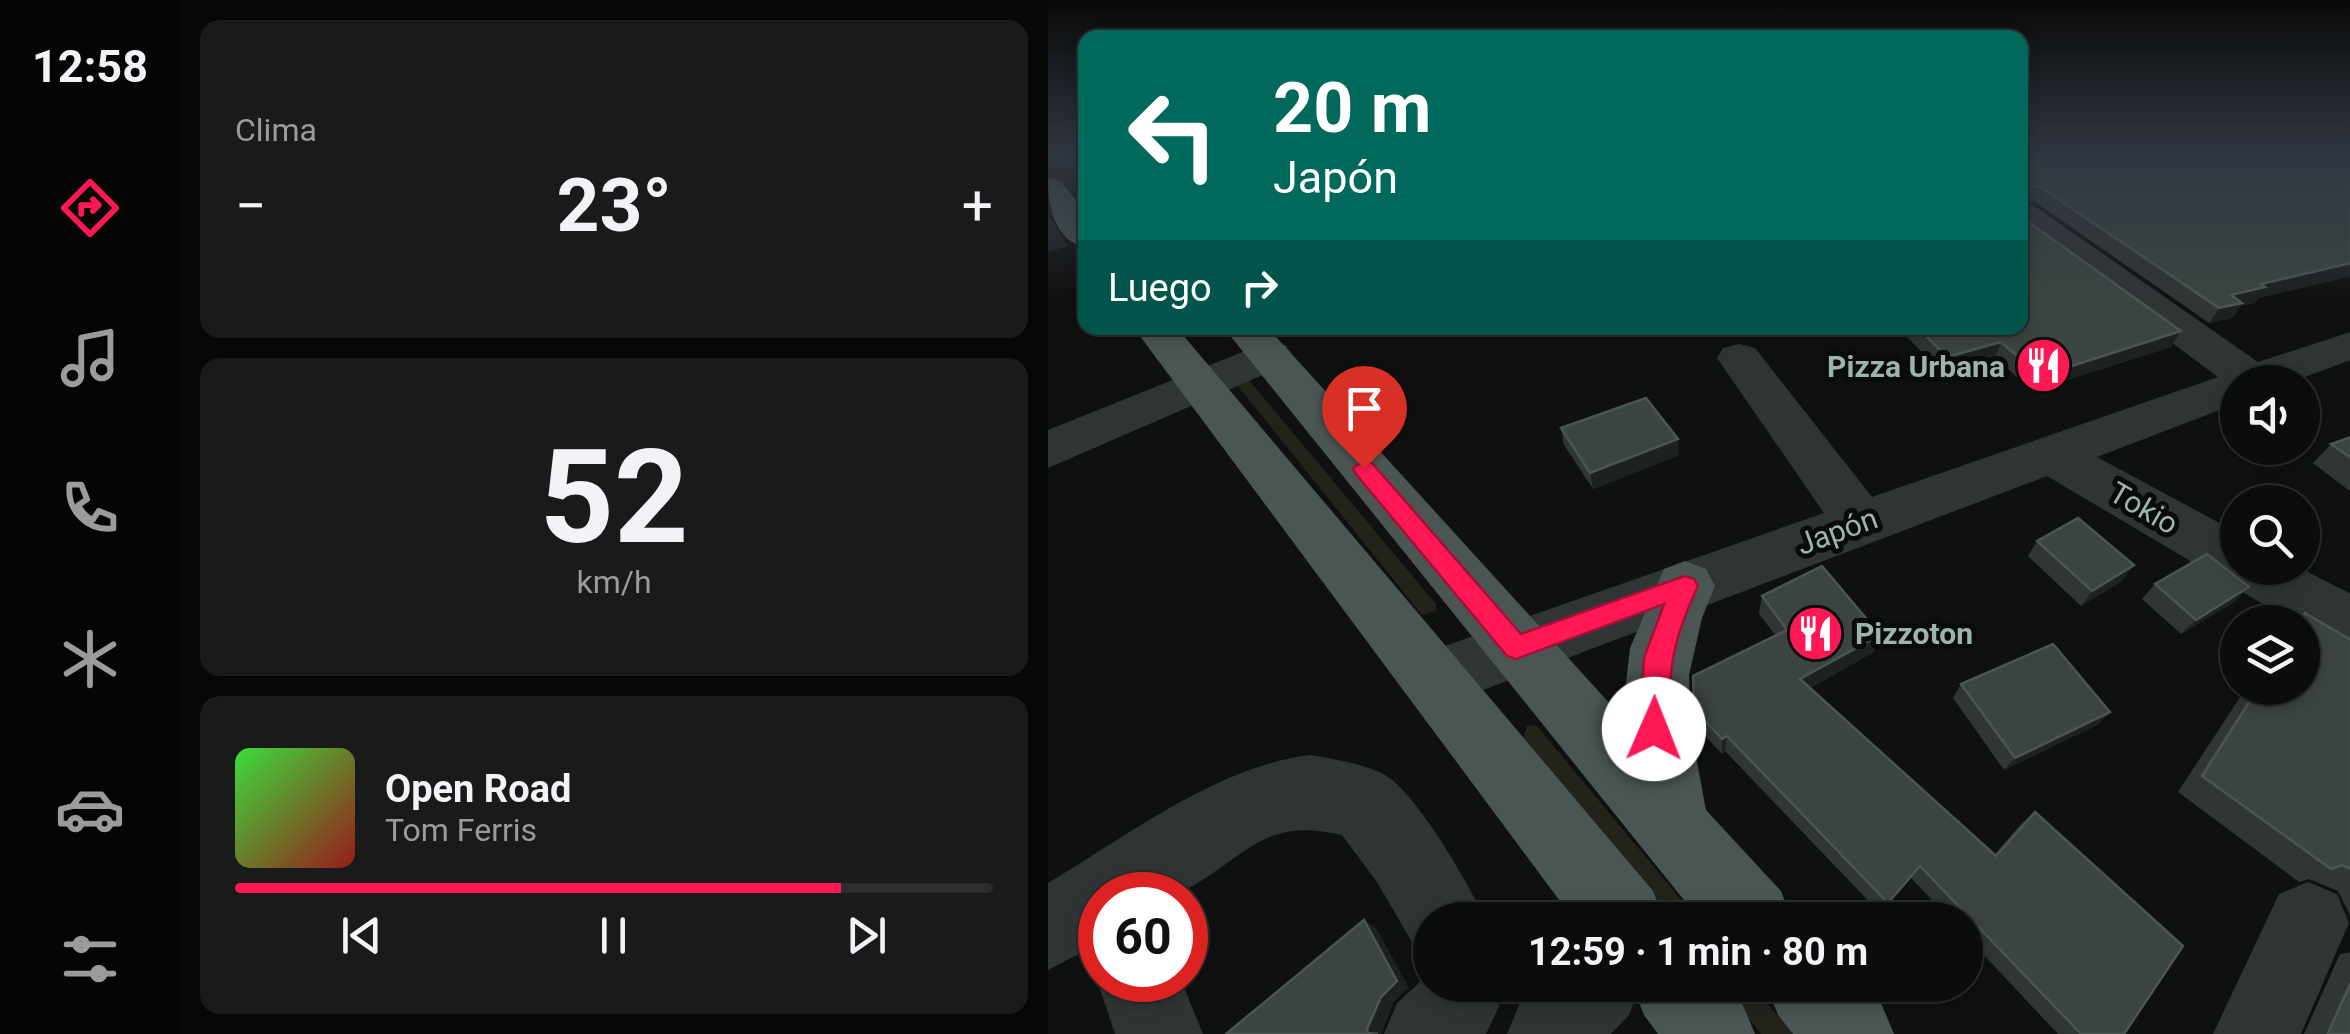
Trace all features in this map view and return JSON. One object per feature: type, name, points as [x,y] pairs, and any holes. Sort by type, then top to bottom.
[{"type":"main road","points":[[1059,202],[1078,227]]},
{"type":"main road","points":[[1160,335],[1436,678],[1610,902]]},
{"type":"main road","points":[[1257,341],[1737,902]]},
{"type":"main road","points":[[1672,826],[1654,729],[1653,697],[1664,631],[1685,586]]},
{"type":"main road","points":[[1687,1002],[1711,1034]]},
{"type":"main road","points":[[1823,1002],[1850,1034]]},
{"type":"street","points":[[2028,219],[2222,365]]},
{"type":"street","points":[[1048,450],[1199,385],[1257,341]]},
{"type":"street","name":"Japón","points":[[2295,365],[2350,345]]},
{"type":"street","points":[[1739,358],[1861,523]]},
{"type":"street","name":"Japón","points":[[1436,678],[2220,392]]},
{"type":"street","name":"Tokio","points":[[2050,454],[2220,551]]},
{"type":"street","points":[[2279,585],[2350,626]]},
{"type":"street","points":[[1141,872],[1274,794],[1311,791],[1364,803],[1404,854],[1434,902]]},
{"type":"street","points":[[2257,1034],[2308,923]]},
{"type":"street","points":[[1146,1002],[1158,1034]]},
{"type":"street","points":[[1428,1034],[1456,1002]]},
{"type":"street","points":[[1551,1034],[1582,1002]]},
{"type":"shaded area","points":[[1249,380],[1436,604],[1436,611],[1422,615],[1237,385]]},
{"type":"shaded area","points":[[1527,725],[1537,726],[1683,902],[1654,902],[1523,739]]},
{"type":"shaded area","points":[[1736,1002],[1766,1002],[1793,1034],[1761,1034]]},
{"type":"building","points":[[2063,202],[2351,202],[2351,263],[2261,284],[2265,287],[2231,295],[2242,303],[2219,308]]},
{"type":"building","points":[[2028,222],[2181,331],[2040,376],[2001,342],[1947,357],[1925,335],[2028,335]]},
{"type":"building","points":[[1646,398],[1678,439],[1590,473],[1561,428]]},
{"type":"building","points":[[2351,437],[2351,458],[2331,444]]},
{"type":"building","points":[[2078,518],[2134,565],[2092,591],[2037,541]]},
{"type":"building","points":[[2207,554],[2220,564],[2220,585],[2249,587],[2196,620],[2155,584]]},
{"type":"building","points":[[1822,566],[1880,635],[1800,679],[1996,856],[2035,812],[2183,946],[2124,1034],[2081,1034],[1983,932],[1983,902],[1954,902],[1920,866],[1887,902],[1727,736],[1722,739],[1694,709],[1693,676],[1787,630],[1762,596]]},
{"type":"building","points":[[2320,622],[2351,640],[2351,869],[2342,865],[2331,869],[2202,776],[2247,705],[2320,705]]},
{"type":"building","points":[[2053,644],[2110,712],[2015,758],[1961,684]]},
{"type":"building","points":[[1364,920],[1397,981],[1381,997],[1367,1029],[1368,1033],[1378,1034],[1226,1034]]},
{"type":"building","points":[[2351,982],[2351,1034],[2328,1034],[2328,1033]]},
{"type":"place","name":"Pizza Urbana","points":[[2044,366]]},
{"type":"place","name":"Pizzoton","points":[[1816,633]]},
{"type":"route","points":[[1364,468],[1516,648],[1685,586],[1664,631],[1657,658],[1654,729]]}]
